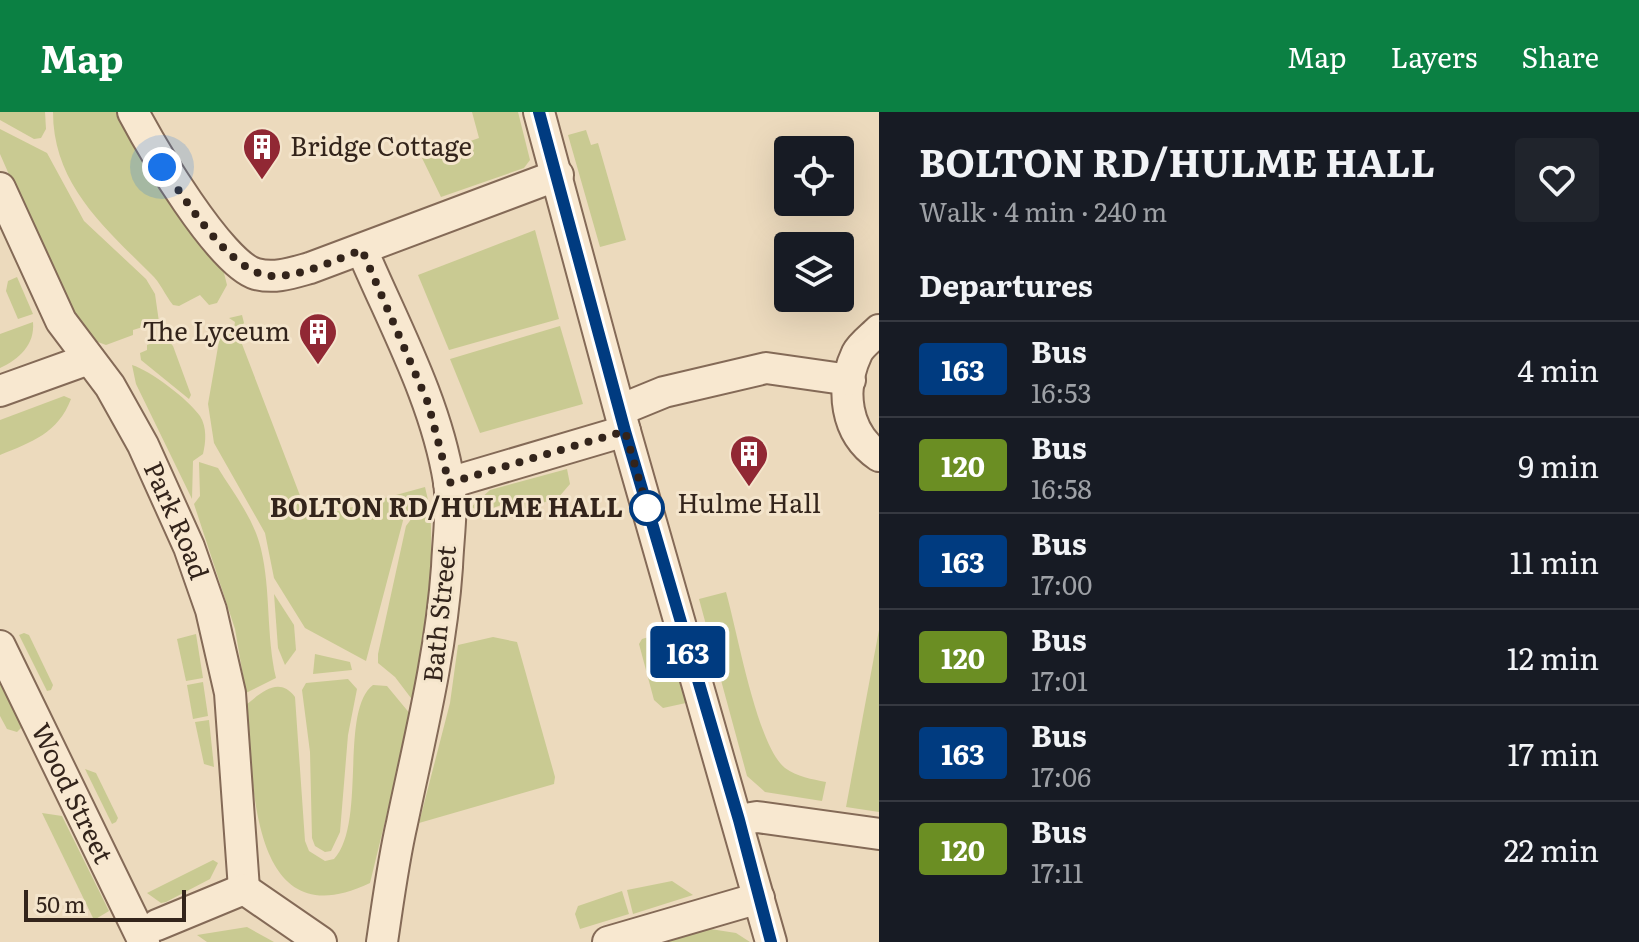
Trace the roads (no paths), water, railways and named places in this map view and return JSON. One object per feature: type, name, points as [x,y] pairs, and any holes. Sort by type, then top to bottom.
[{"type":"street","points":[[133,112],[162,167],[230,255],[252,273],[275,277],[362,250],[558,175]]},
{"type":"street","points":[[539,112],[622,421],[739,820],[771,942]]},
{"type":"street","name":"Park Road","points":[[0,188],[56,310],[110,386],[143,445],[189,547],[211,610],[230,693],[244,889]]},
{"type":"street","name":"Bath Street","points":[[362,250],[428,403],[449,483],[445,595],[428,716],[401,826],[382,942]]},
{"type":"street","points":[[879,330],[858,351],[850,380],[848,411],[856,434],[879,456]]},
{"type":"street","points":[[0,391],[89,359]]},
{"type":"street","points":[[449,483],[622,421],[664,392],[766,368],[850,380]]},
{"type":"street","name":"Wood Street","points":[[0,646],[151,933]]},
{"type":"street","points":[[739,820],[757,817],[879,834]]},
{"type":"street","points":[[151,933],[244,889],[321,942]]},
{"type":"street","points":[[608,942],[759,898]]},
{"type":"place","name":"Bridge Cottage","points":[[262,181]]},
{"type":"place","name":"The Lyceum","points":[[318,366]]},
{"type":"place","name":"Hulme Hall","points":[[749,488]]},
{"type":"place","name":"BOLTON RD/HULME HALL","points":[[647,508]]}]
